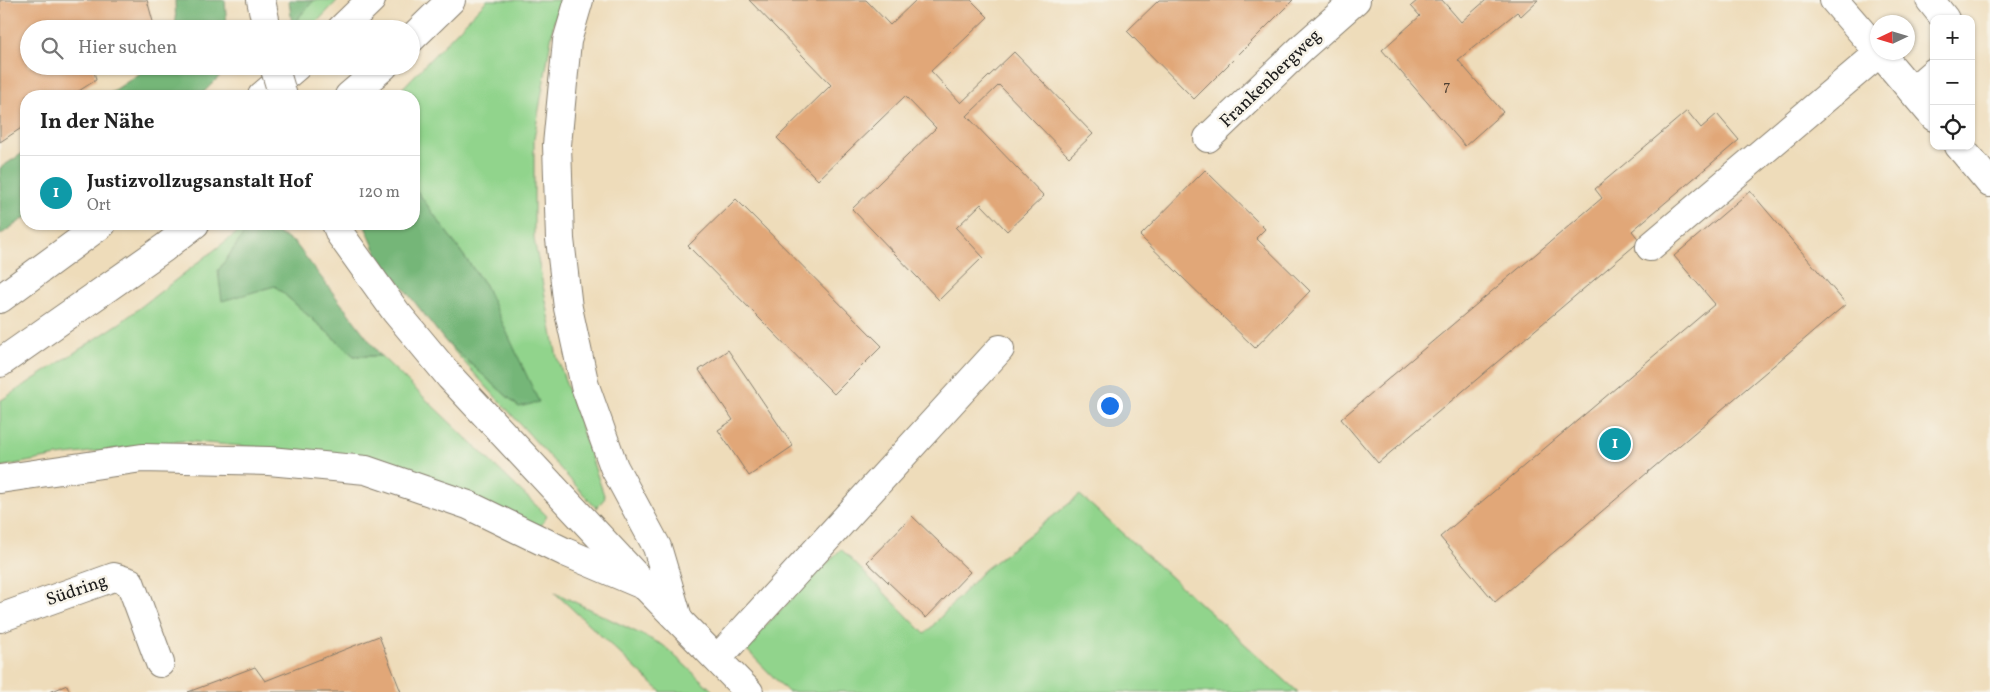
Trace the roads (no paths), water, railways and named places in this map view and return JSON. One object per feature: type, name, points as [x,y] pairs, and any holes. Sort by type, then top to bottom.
[{"type":"main road","points":[[262,0],[265,20]]},
{"type":"main road","points":[[350,20],[371,0]]},
{"type":"main road","points":[[420,30],[451,0]]},
{"type":"main road","points":[[578,0],[567,41],[557,145],[560,239],[568,308],[585,386],[614,467],[657,547],[678,618]]},
{"type":"main road","name":"Frankenbergweg","points":[[1208,138],[1304,46],[1356,0]]},
{"type":"main road","points":[[1834,0],[1870,42]]},
{"type":"main road","points":[[1930,0],[1942,15]]},
{"type":"main road","points":[[1650,247],[1870,60]]},
{"type":"main road","points":[[1886,60],[1930,112]]},
{"type":"main road","points":[[277,75],[281,90]]},
{"type":"main road","points":[[269,90],[286,75]]},
{"type":"main road","points":[[356,90],[374,75]]},
{"type":"main road","points":[[1912,92],[1930,76]]},
{"type":"main road","points":[[1961,150],[1990,183]]},
{"type":"main road","points":[[0,299],[94,230]]},
{"type":"main road","points":[[0,363],[187,230]]},
{"type":"main road","points":[[339,230],[396,312],[450,377],[645,586],[718,658],[749,692]]},
{"type":"main road","points":[[718,658],[1000,349]]},
{"type":"main road","points":[[0,479],[142,458],[269,461],[366,470],[468,504],[565,552],[645,586]]},
{"type":"main road","name":"Südring","points":[[0,618],[114,577],[130,582],[160,663]]},
{"type":"place","name":"Justizvollzugsanstalt Hof","points":[[1615,444]]}]
